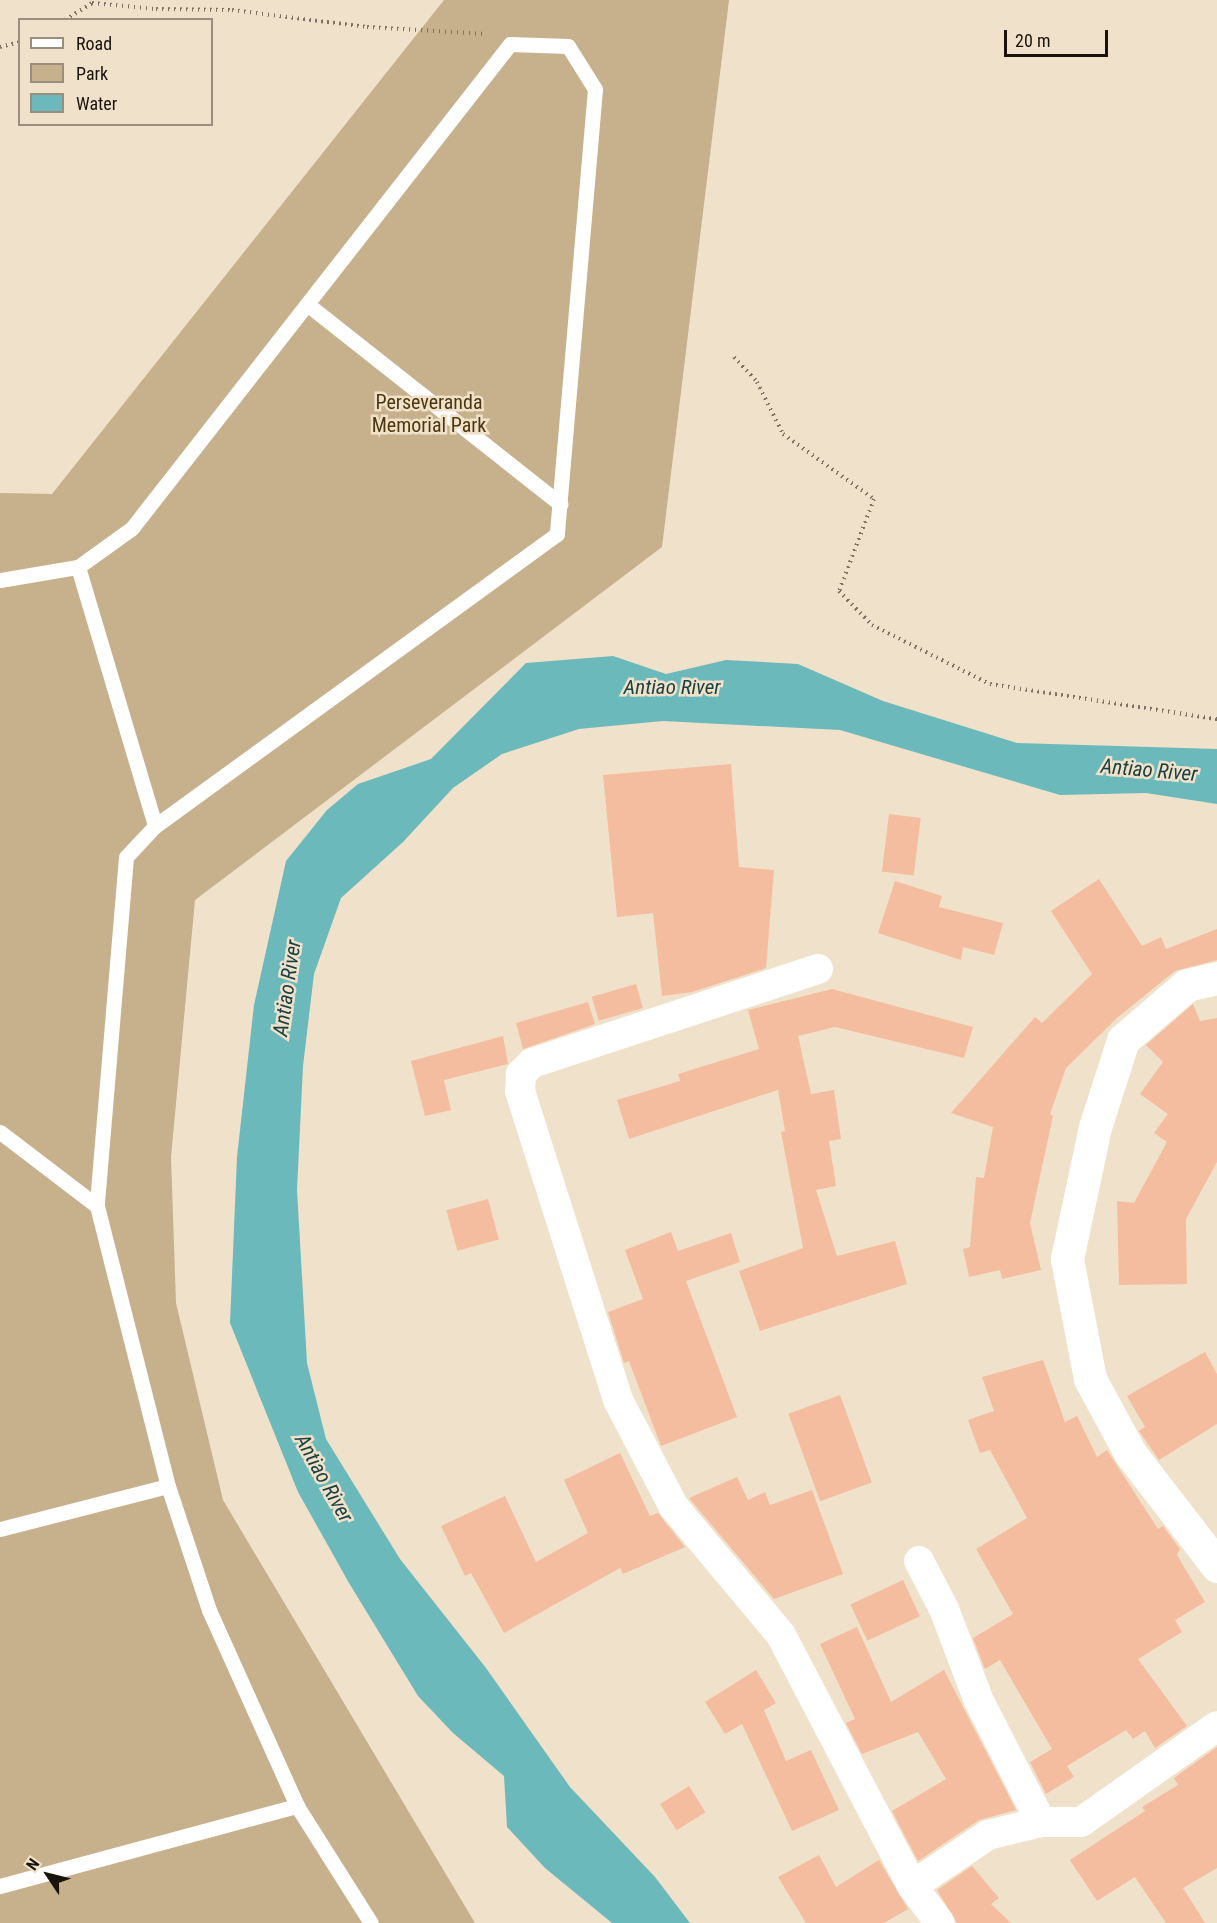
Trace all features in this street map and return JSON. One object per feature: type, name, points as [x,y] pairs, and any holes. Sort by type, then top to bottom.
[{"type":"street","points":[[818,969],[532,1062],[521,1074],[520,1091],[618,1400],[674,1507],[781,1635],[912,1886],[940,1923]]},
{"type":"street","points":[[1217,978],[1187,985],[1122,1040],[1095,1126],[1067,1259],[1090,1379],[1130,1453],[1217,1566]]},
{"type":"street","points":[[919,1561],[944,1609],[979,1701],[1041,1822]]},
{"type":"street","points":[[912,1886],[988,1835],[1041,1822],[1081,1822],[1217,1726]]},
{"type":"lane","points":[[0,580],[78,567],[132,528],[510,44],[568,46],[595,89],[557,534],[155,826],[126,857],[97,1206],[168,1486],[209,1610],[297,1806],[371,1923]]},
{"type":"lane","points":[[307,304],[560,504]]},
{"type":"lane","points":[[78,567],[155,826]]},
{"type":"lane","points":[[0,1132],[97,1206]]},
{"type":"lane","points":[[0,1529],[168,1486]]},
{"type":"lane","points":[[0,1886],[297,1806]]},
{"type":"path","points":[[68,18],[92,3],[156,9],[232,10],[366,27],[500,35],[510,44]]},
{"type":"path","points":[[0,47],[18,42]]},
{"type":"path","points":[[734,357],[757,382],[783,434],[874,499],[839,591],[872,625],[990,684],[1217,719]]},
{"type":"green space","name":"Perseveranda Memorial Park","points":[[444,0],[729,0],[662,547],[195,900],[171,1157],[176,1303],[223,1500],[475,1923],[0,1923],[0,493],[52,494]]},
{"type":"water","name":"Antiao River","points":[[613,656],[666,674],[726,660],[798,664],[883,701],[1017,743],[1217,749],[1217,804],[1146,793],[1060,795],[840,730],[663,721],[579,729],[502,754],[453,788],[403,842],[341,898],[314,974],[303,1066],[297,1190],[307,1363],[326,1439],[400,1559],[486,1668],[570,1787],[655,1877],[690,1923],[612,1923],[545,1868],[507,1827],[504,1776],[453,1733],[418,1696],[349,1583],[298,1492],[230,1323],[237,1157],[254,1005],[286,861],[327,810],[358,784],[431,759],[526,663]]},
{"type":"building","points":[[731,764],[739,867],[774,870],[766,968],[692,992],[662,996],[653,913],[617,917],[603,775]]},
{"type":"building","points":[[889,814],[921,818],[914,875],[882,872]]},
{"type":"building","points":[[1099,879],[1142,946],[1161,937],[1166,949],[1217,929],[1217,960],[1175,971],[1117,1018],[1066,1068],[1050,1114],[1053,1116],[1030,1223],[1041,1270],[1002,1279],[1000,1270],[969,1277],[963,1249],[970,1247],[976,1177],[984,1178],[993,1127],[951,1113],[1035,1017],[1042,1023],[1092,974],[1051,911]]},
{"type":"building","points":[[895,881],[942,896],[939,907],[1003,923],[994,955],[963,947],[961,960],[878,933]]},
{"type":"building","points":[[636,984],[643,1008],[599,1021],[592,997]]},
{"type":"building","points":[[832,989],[973,1027],[964,1058],[835,1027],[798,1036],[811,1094],[834,1090],[841,1139],[829,1141],[836,1186],[816,1190],[837,1256],[895,1241],[907,1284],[760,1331],[739,1271],[803,1248],[781,1132],[785,1131],[778,1090],[629,1139],[617,1100],[680,1081],[678,1074],[759,1049],[748,1010]]},
{"type":"building","points":[[588,1002],[595,1024],[523,1049],[516,1023]]},
{"type":"building","points":[[1193,1004],[1200,1021],[1217,1018],[1217,1162],[1186,1219],[1187,1284],[1119,1285],[1117,1201],[1134,1203],[1167,1142],[1154,1133],[1168,1114],[1140,1094],[1163,1062],[1146,1045]]},
{"type":"building","points":[[503,1036],[508,1064],[444,1080],[451,1110],[425,1116],[411,1061]]},
{"type":"building","points":[[488,1199],[499,1240],[457,1251],[446,1210]]},
{"type":"building","points":[[671,1232],[678,1251],[731,1233],[740,1262],[686,1281],[737,1417],[661,1446],[629,1361],[624,1363],[608,1312],[643,1299],[625,1250]]},
{"type":"building","points":[[1205,1352],[1217,1374],[1217,1424],[1159,1460],[1139,1431],[1145,1427],[1127,1396]]},
{"type":"building","points":[[1043,1360],[1065,1422],[1077,1416],[1097,1457],[1107,1450],[1158,1529],[1163,1526],[1180,1549],[1177,1555],[1205,1602],[1175,1620],[1182,1632],[1138,1659],[1187,1726],[1155,1748],[1145,1731],[1133,1739],[1126,1730],[1067,1766],[1074,1777],[1046,1794],[1030,1762],[1052,1749],[1000,1660],[985,1669],[973,1638],[1013,1614],[976,1549],[1027,1518],[990,1450],[980,1453],[968,1420],[994,1411],[982,1377]]},
{"type":"building","points":[[840,1395],[872,1482],[820,1501],[788,1414]]},
{"type":"building","points":[[620,1453],[650,1516],[658,1513],[685,1547],[623,1574],[620,1568],[504,1633],[471,1573],[465,1576],[441,1526],[505,1496],[536,1562],[588,1533],[564,1480]]},
{"type":"building","points":[[737,1477],[748,1500],[765,1492],[770,1505],[812,1490],[843,1574],[774,1599],[689,1498]]},
{"type":"building","points":[[903,1580],[920,1616],[867,1641],[850,1605]]},
{"type":"building","points":[[857,1627],[891,1702],[944,1670],[1016,1810],[979,1820],[918,1861],[892,1811],[946,1779],[918,1732],[862,1754],[846,1723],[855,1719],[820,1644]]},
{"type":"building","points":[[756,1670],[776,1703],[764,1710],[786,1761],[811,1750],[839,1810],[792,1831],[742,1724],[725,1734],[705,1702]]},
{"type":"building","points":[[1217,1747],[1217,1868],[1183,1888],[1205,1923],[1166,1923],[1135,1877],[1097,1901],[1070,1860],[1145,1811],[1142,1807],[1178,1785],[1174,1778]]},
{"type":"building","points":[[689,1786],[705,1812],[677,1830],[660,1804]]},
{"type":"building","points":[[819,1855],[836,1887],[879,1860],[908,1909],[884,1923],[806,1923],[778,1877]]},
{"type":"building","points":[[972,1866],[999,1898],[991,1904],[1011,1923],[957,1923],[937,1890]]}]
